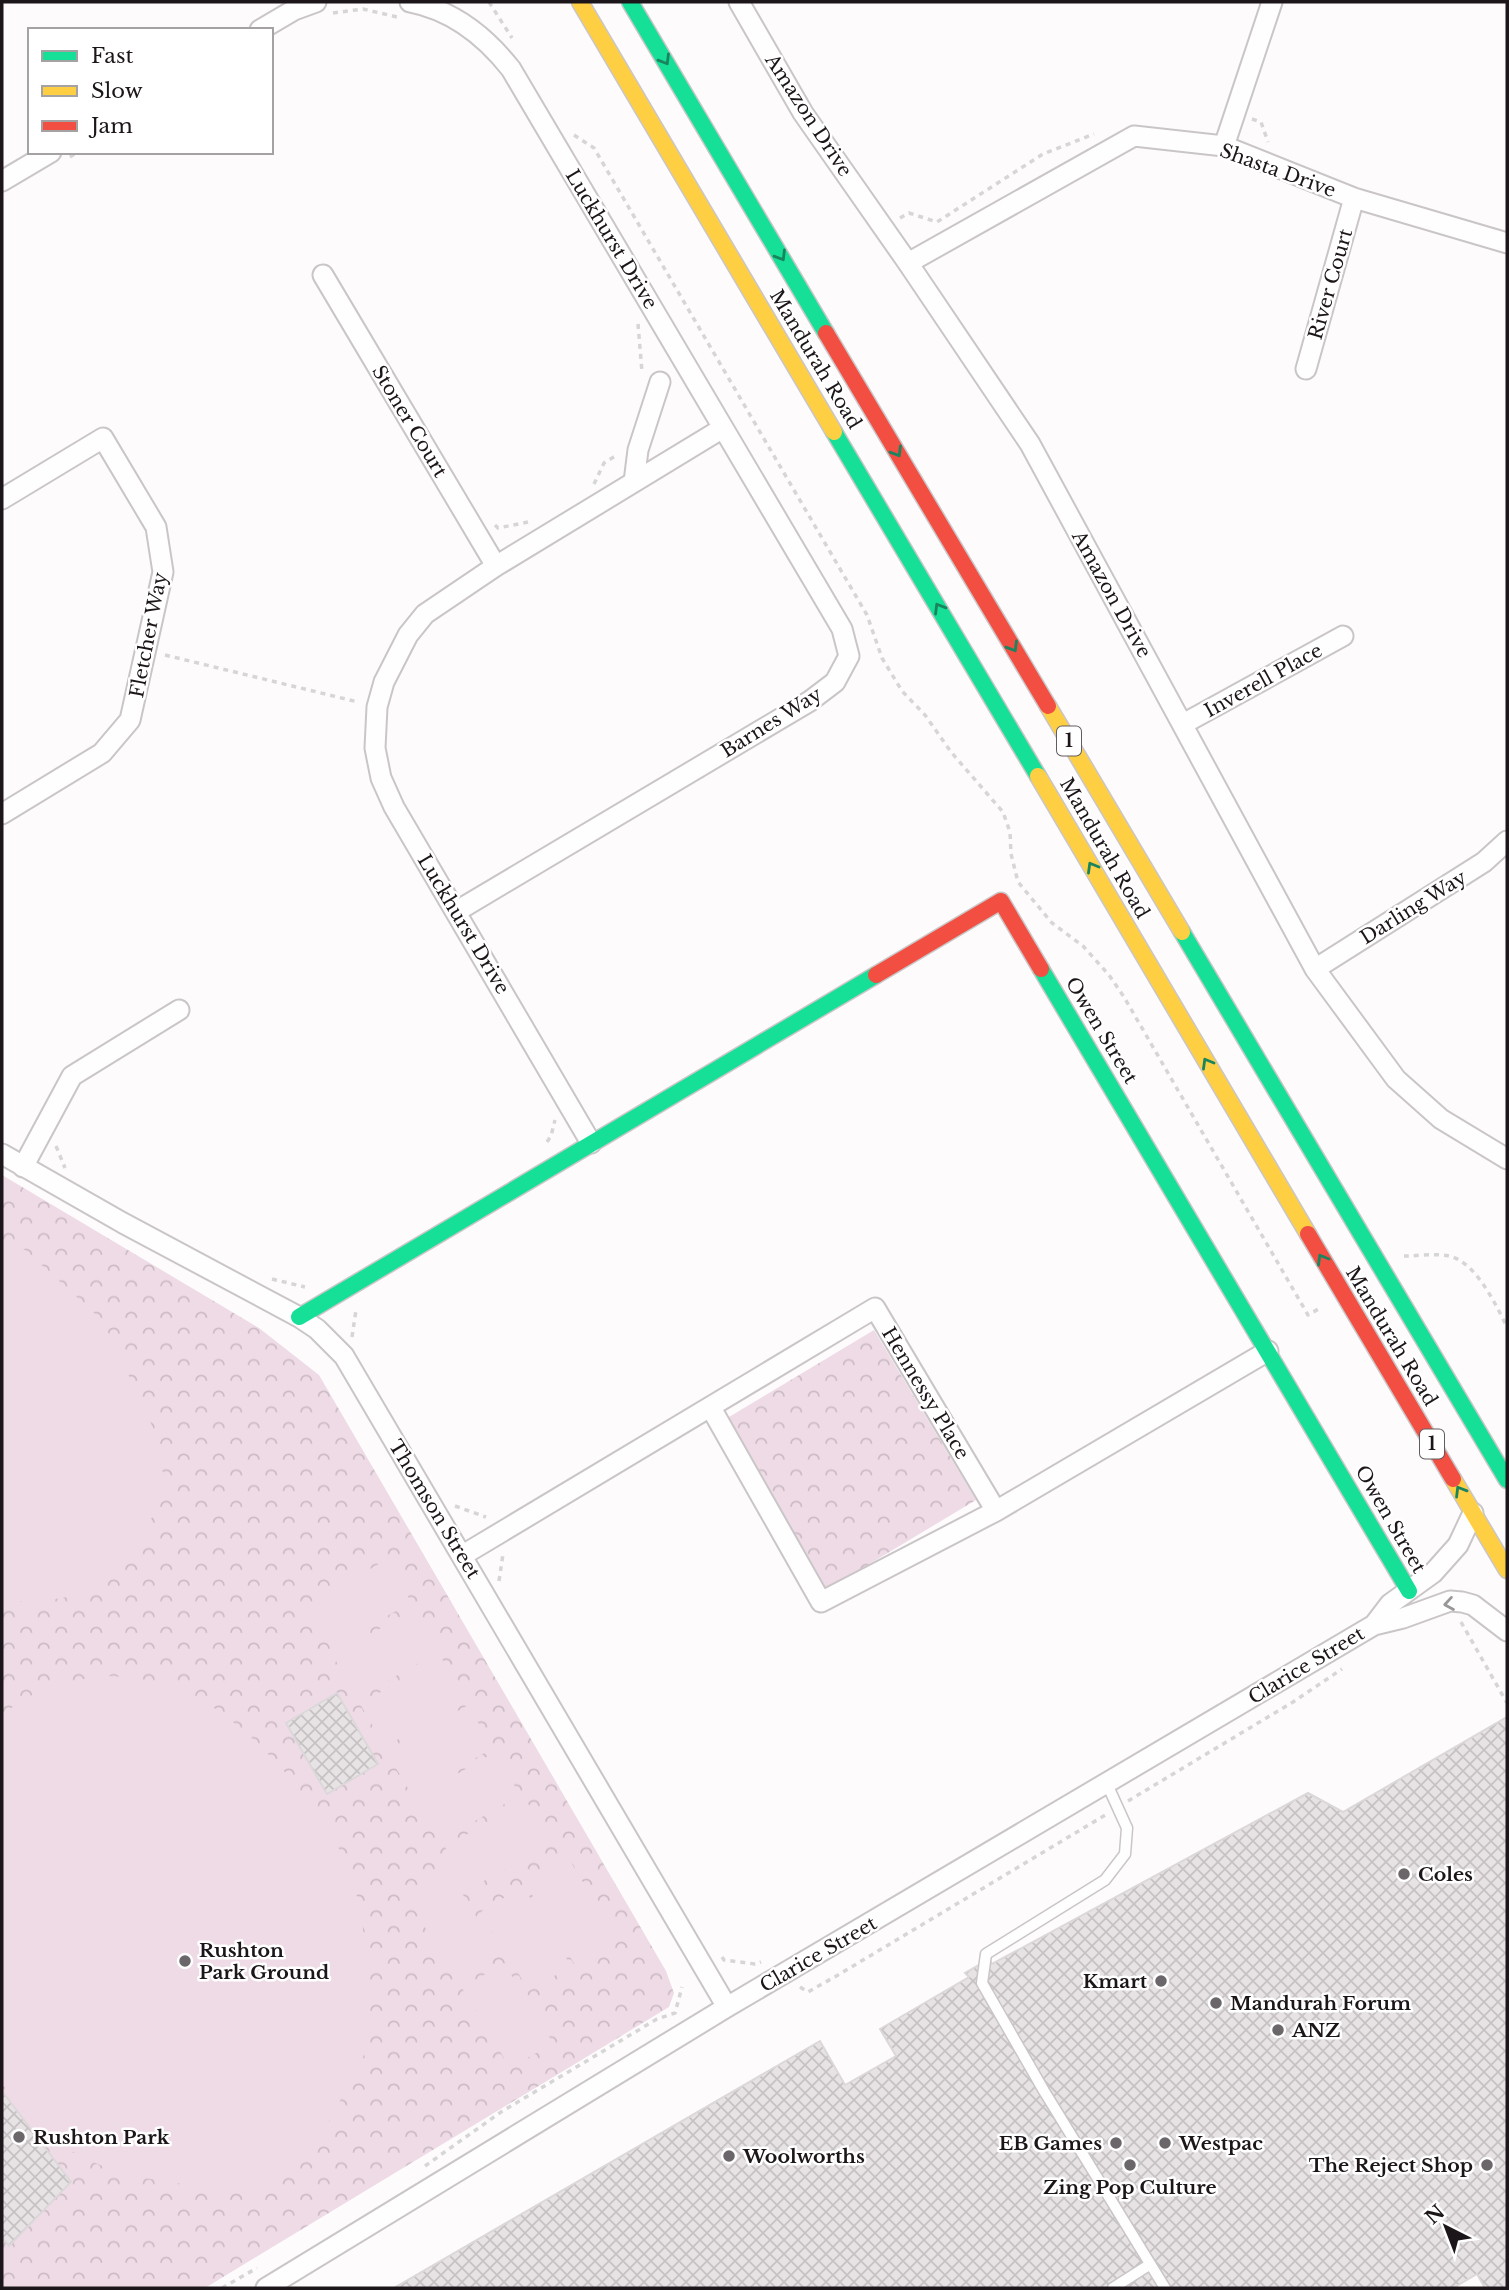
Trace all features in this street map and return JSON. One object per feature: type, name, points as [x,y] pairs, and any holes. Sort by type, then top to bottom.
[{"type":"main road","name":"Mandurah Road","points":[[580,2],[1507,1570]]},
{"type":"main road","name":"Mandurah Road","points":[[630,2],[1507,1480]]},
{"type":"main road","name":"Owen Street","points":[[591,1143],[1001,901],[1409,1591]]},
{"type":"main road","points":[[299,1317],[591,1143]]},
{"type":"street","name":"Amazon Drive","points":[[739,2],[803,113],[1030,444],[1315,969],[1396,1079],[1441,1119],[1507,1159]]},
{"type":"street","points":[[1224,146],[1272,2]]},
{"type":"street","points":[[263,28],[294,10],[322,8]]},
{"type":"street","name":"Luckhurst Drive","points":[[405,9],[444,12],[495,48],[503,58],[723,428],[496,566],[425,614],[408,635],[384,682],[377,707],[375,748],[381,778],[394,807],[591,1143]]},
{"type":"street","name":"Shasta Drive","points":[[908,263],[1134,136],[1224,146],[1354,198],[1507,243]]},
{"type":"street","points":[[2,181],[48,154]]},
{"type":"street","name":"River Court","points":[[1306,369],[1354,198]]},
{"type":"street","name":"Stoner Court","points":[[323,275],[496,566]]},
{"type":"street","points":[[634,482],[651,380]]},
{"type":"street","name":"Barnes Way","points":[[457,911],[810,701],[835,682],[840,673],[849,656],[842,629],[723,428]]},
{"type":"street","name":"Fletcher Way","points":[[2,499],[103,438],[156,527],[163,572],[130,720],[102,753],[2,814]]},
{"type":"street","name":"Inverell Place","points":[[1183,724],[1343,636]]},
{"type":"street","name":"Darling Way","points":[[1315,969],[1484,862],[1507,841]]},
{"type":"street","points":[[23,1167],[72,1076],[179,1010]]},
{"type":"street","name":"Thomson Street","points":[[2,1154],[123,1223],[299,1317],[317,1329],[344,1356],[727,2007]]},
{"type":"street","name":"Hennessy Place","points":[[463,1555],[875,1308],[996,1511]]},
{"type":"street","points":[[711,1408],[821,1602],[996,1511],[1268,1351]]},
{"type":"street","name":"Clarice Street","points":[[1374,1625],[1390,1604],[1433,1573],[1458,1545],[1473,1513]]},
{"type":"street","name":"Clarice Street","points":[[266,2288],[727,2007],[1374,1625],[1450,1601],[1473,1605],[1507,1631]]},
{"type":"lane","points":[[1107,1784],[1127,1828],[1125,1854],[1105,1880],[986,1954],[982,1983],[1044,2091],[1165,2288]]},
{"type":"lane","points":[[1113,2288],[1149,2265]]},
{"type":"path","points":[[489,2],[512,38]]},
{"type":"path","points":[[322,8],[405,9]]},
{"type":"path","points":[[1235,113],[1261,122],[1269,144]]},
{"type":"path","points":[[567,130],[594,148],[867,615],[882,658],[902,691],[925,715],[951,752],[1003,812],[1010,832],[1011,854],[1018,882],[1052,923],[1083,946],[1124,997],[1308,1315],[1343,1295]]},
{"type":"path","points":[[883,227],[909,213],[937,222],[1042,155],[1102,132]]},
{"type":"path","points":[[642,290],[668,274]]},
{"type":"path","points":[[638,320],[651,380]]},
{"type":"path","points":[[593,486],[604,463],[619,454]]},
{"type":"path","points":[[471,524],[485,516],[498,528],[531,522]]},
{"type":"path","points":[[146,651],[377,707]]},
{"type":"path","points":[[545,1144],[551,1136],[555,1118]]},
{"type":"path","points":[[1378,1262],[1389,1256],[1450,1256],[1468,1268],[1488,1290],[1507,1327]]},
{"type":"path","points":[[1452,1622],[1462,1622],[1507,1703]]},
{"type":"path","points":[[795,1984],[808,1992],[838,1975],[1293,1702],[1342,1668]]},
{"type":"path","points":[[421,2169],[501,2112],[657,2019],[675,2013],[682,1987]]},
{"type":"path","points":[[222,2288],[267,2262]]},
{"type":"green space","points":[[2,1175],[259,1328],[319,1375],[666,1971],[674,1993],[669,2007],[205,2288],[2,2288]]},
{"type":"green space","points":[[2,1240],[25,1250],[102,1320],[150,1420],[167,1489],[125,1561],[88,1593],[29,1604],[2,1595]]},
{"type":"green space","points":[[874,1330],[976,1500],[826,1590],[724,1420]]},
{"type":"green space","points":[[387,1559],[411,1602],[331,1649],[306,1607]]},
{"type":"green space","points":[[414,1609],[439,1651],[358,1698],[333,1656]]},
{"type":"green space","points":[[441,1657],[466,1700],[385,1747],[360,1704]]},
{"type":"green space","name":"Rushton Park Ground","points":[[107,1676],[161,1683],[179,1689],[229,1719],[279,1765],[322,1819],[338,1846],[355,1891],[370,1989],[370,2024],[364,2055],[331,2118],[304,2155],[280,2175],[252,2187],[217,2189],[193,2186],[135,2176],[90,2160],[49,2136],[15,2102],[2,2083],[2,1716],[25,1699],[51,1687]]},
{"type":"green space","points":[[468,1705],[493,1748],[412,1795],[387,1753]]},
{"type":"green space","points":[[495,1752],[520,1795],[439,1842],[414,1799]]},
{"type":"green space","points":[[526,1800],[551,1842],[470,1889],[445,1847]]},
{"type":"green space","points":[[569,1859],[617,1939],[575,1965],[526,1885]]},
{"type":"green space","points":[[450,1873],[498,1953],[456,1979],[408,1899]]},
{"type":"green space","points":[[523,1886],[571,1966],[529,1991],[481,1912]]},
{"type":"green space","points":[[504,1963],[553,2043],[510,2068],[462,1988]]},
{"type":"building","points":[[337,1693],[378,1764],[327,1794],[286,1723]]},
{"type":"building","name":"Mandurah Forum","points":[[1507,1717],[1507,2288],[1485,2288],[1477,2274],[1453,2288],[394,2288],[820,2041],[845,2085],[896,2056],[880,2029],[969,1977],[965,1973],[989,1959],[992,1964],[1308,1793],[1343,1812]]},
{"type":"building","name":"Rushton Park","points":[[2,2091],[71,2182],[9,2246],[2,2237]]},
{"type":"traffic: fast","points":[[630,2],[826,333]]},
{"type":"traffic: fast","points":[[834,432],[1038,776]]},
{"type":"traffic: fast","points":[[1182,932],[1507,1480]]},
{"type":"traffic: fast","points":[[1041,969],[1409,1591]]},
{"type":"traffic: fast","points":[[299,1317],[876,975]]},
{"type":"traffic: slow","points":[[580,2],[834,432]]},
{"type":"traffic: slow","points":[[1048,706],[1182,932]]},
{"type":"traffic: slow","points":[[1038,776],[1308,1234]]},
{"type":"traffic: slow","points":[[1453,1479],[1507,1570]]},
{"type":"traffic: jam","points":[[826,333],[1048,706]]},
{"type":"traffic: jam","points":[[876,975],[1001,901],[1041,969]]},
{"type":"traffic: jam","points":[[1308,1234],[1453,1479]]},
{"type":"place","name":"Coles","points":[[1404,1874]]},
{"type":"place","name":"Rushton Park Ground","points":[[185,1961]]},
{"type":"place","name":"Kmart","points":[[1161,1981]]},
{"type":"place","name":"Mandurah Forum","points":[[1216,2003]]},
{"type":"place","name":"ANZ","points":[[1278,2030]]},
{"type":"place","name":"Rushton Park","points":[[19,2137]]},
{"type":"place","name":"EB Games","points":[[1116,2143]]},
{"type":"place","name":"Westpac","points":[[1165,2143]]},
{"type":"place","name":"Woolworths","points":[[729,2156]]},
{"type":"place","name":"Zing Pop Culture","points":[[1130,2165]]},
{"type":"place","name":"The Reject Shop","points":[[1487,2165]]}]
